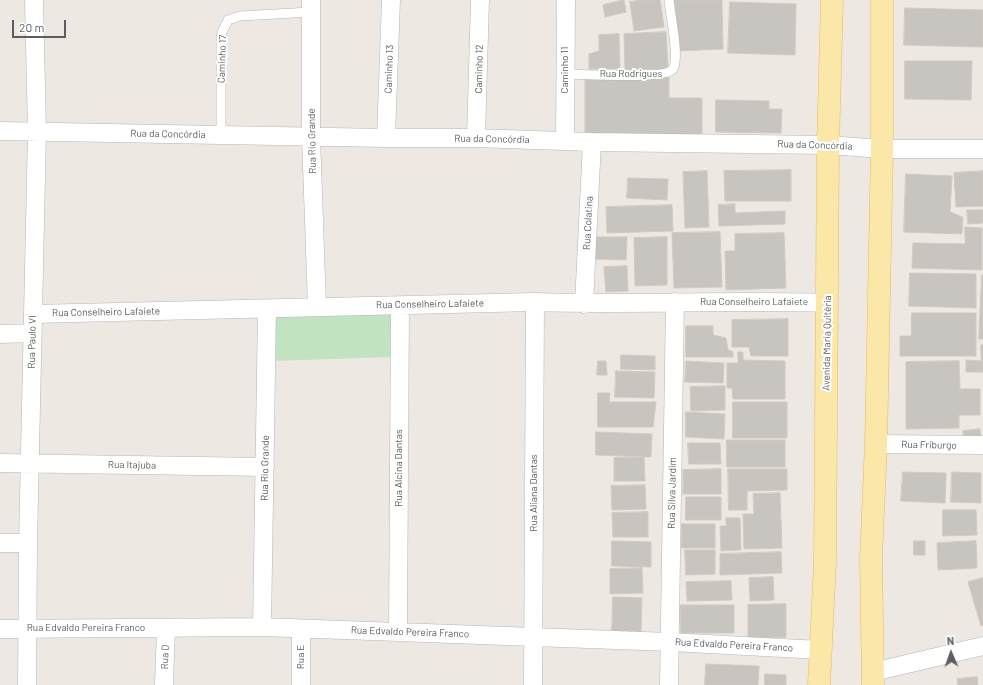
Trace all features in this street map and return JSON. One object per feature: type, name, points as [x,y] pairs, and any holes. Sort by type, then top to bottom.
[{"type":"main road","name":"Avenida Maria Quitéria","points":[[819,685],[825,562],[828,145],[832,0]]},
{"type":"main road","points":[[873,679],[871,558],[876,444],[882,148],[882,0]]},
{"type":"street","name":"Rua Paulo VI","points":[[27,685],[28,543],[37,132],[34,0]]},
{"type":"street","name":"Caminho 13","points":[[386,138],[391,0]]},
{"type":"street","name":"Caminho 12","points":[[476,138],[480,0]]},
{"type":"street","name":"Caminho 11","points":[[565,141],[566,0]]},
{"type":"street","name":"Rua Rio Grande","points":[[311,6],[311,136],[317,307]]},
{"type":"street","name":"Rua da Concórdia","points":[[0,131],[386,138],[476,138],[592,142],[828,145],[882,148],[983,149]]},
{"type":"street","name":"Rua Colatina","points":[[584,304],[592,142]]},
{"type":"street","name":"Rua Conselheiro Lafaiete","points":[[33,314],[535,302],[584,304],[675,302],[828,303]]},
{"type":"street","name":"Rua Aliana Dantas","points":[[533,685],[535,302]]},
{"type":"street","name":"Rua Silva Jardim","points":[[669,685],[675,302]]},
{"type":"street","name":"Rua Alcina Dantas","points":[[398,631],[400,306]]},
{"type":"street","name":"Rua Rio Grande","points":[[262,626],[267,309]]},
{"type":"street","points":[[0,334],[32,332]]},
{"type":"street","name":"Rua Friburgo","points":[[876,444],[983,445]]},
{"type":"street","name":"Rua Itajuba","points":[[0,463],[265,467]]},
{"type":"street","points":[[0,543],[28,543]]},
{"type":"street","name":"Rua Edvaldo Pereira Franco","points":[[0,628],[166,628],[262,626],[302,629],[398,631],[670,642],[820,650]]},
{"type":"street","name":"Rua D","points":[[164,685],[166,628]]},
{"type":"street","name":"Rua E","points":[[302,629],[302,685]]},
{"type":"street","points":[[873,679],[983,646]]},
{"type":"lane","name":"Rua Rodrigues","points":[[565,74],[650,76],[667,74],[672,70],[676,57],[669,0]]},
{"type":"lane","name":"Caminho 17","points":[[221,134],[221,38],[222,32],[228,20],[240,16],[311,6]]},
{"type":"green space","points":[[391,313],[392,357],[273,361],[275,317]]},
{"type":"building","points":[[624,0],[626,12],[605,17],[603,5]]},
{"type":"building","points":[[641,0],[660,0],[664,27],[634,31],[630,2]]},
{"type":"building","points":[[675,0],[722,0],[723,49],[676,51]]},
{"type":"building","points":[[730,2],[796,4],[795,55],[728,53]]},
{"type":"building","points":[[905,8],[983,10],[983,47],[904,45]]},
{"type":"building","points":[[666,32],[668,69],[625,70],[624,34]]},
{"type":"building","points":[[619,34],[620,69],[589,69],[589,54],[599,51],[599,35]]},
{"type":"building","points":[[905,61],[972,61],[971,100],[905,99]]},
{"type":"building","points":[[669,76],[669,98],[702,98],[702,135],[585,137],[585,77]]},
{"type":"building","points":[[716,100],[769,101],[769,109],[782,109],[781,133],[716,132]]},
{"type":"building","points":[[791,170],[791,201],[725,201],[724,171]]},
{"type":"building","points":[[707,171],[709,227],[685,228],[683,172]]},
{"type":"building","points":[[983,171],[983,206],[956,207],[954,173]]},
{"type":"building","points":[[906,174],[952,176],[950,212],[963,217],[962,234],[904,232]]},
{"type":"building","points":[[628,178],[668,179],[667,200],[627,198]]},
{"type":"building","points":[[735,204],[735,213],[785,211],[785,224],[719,226],[718,205]]},
{"type":"building","points":[[672,205],[673,231],[607,233],[606,207]]},
{"type":"building","points":[[967,210],[983,210],[983,223],[968,224]]},
{"type":"building","points":[[965,227],[982,228],[982,270],[912,268],[913,243],[965,244]]},
{"type":"building","points":[[720,232],[722,287],[674,288],[672,233]]},
{"type":"building","points":[[784,233],[786,288],[726,290],[725,251],[735,251],[735,234]]},
{"type":"building","points":[[595,237],[627,237],[626,260],[595,259]]},
{"type":"building","points":[[667,237],[667,285],[635,286],[634,238]]},
{"type":"building","points":[[627,266],[628,291],[606,292],[604,267]]},
{"type":"building","points":[[910,273],[976,274],[976,308],[909,306]]},
{"type":"building","points":[[982,275],[983,339],[979,339]]},
{"type":"building","points":[[912,313],[976,313],[976,356],[900,356],[900,336],[911,336]]},
{"type":"building","points":[[788,319],[788,356],[751,356],[749,347],[732,347],[732,320]]},
{"type":"building","points":[[686,326],[713,326],[713,335],[726,338],[728,350],[733,352],[733,357],[686,357]]},
{"type":"building","points":[[981,345],[983,345],[983,372],[966,372],[966,360],[981,361]]},
{"type":"building","points":[[738,352],[743,352],[743,360],[785,361],[785,399],[733,399],[732,388],[727,388],[727,363],[738,363]]},
{"type":"building","points":[[621,355],[655,356],[655,370],[621,369]]},
{"type":"building","points":[[598,361],[606,361],[607,375],[597,375]]},
{"type":"building","points":[[686,361],[724,363],[723,383],[685,382]]},
{"type":"building","points":[[959,361],[960,389],[980,389],[980,415],[959,415],[959,428],[906,429],[906,362]]},
{"type":"building","points":[[616,371],[655,372],[654,398],[615,397]]},
{"type":"building","points":[[725,386],[725,410],[691,411],[690,387]]},
{"type":"building","points":[[598,393],[610,393],[609,402],[656,402],[653,427],[598,427]]},
{"type":"building","points":[[733,402],[787,402],[787,438],[733,438]]},
{"type":"building","points":[[686,412],[725,414],[724,439],[686,437]]},
{"type":"building","points":[[980,429],[981,440],[963,441],[963,431]]},
{"type":"building","points":[[596,432],[652,434],[651,457],[596,455]]},
{"type":"building","points":[[727,440],[785,440],[785,467],[727,467]]},
{"type":"building","points":[[688,443],[720,443],[721,464],[689,464]]},
{"type":"building","points":[[644,457],[645,481],[614,481],[614,458]]},
{"type":"building","points":[[721,469],[721,494],[683,494],[683,470]]},
{"type":"building","points":[[728,469],[787,469],[787,490],[747,491],[747,510],[729,510]]},
{"type":"building","points":[[903,472],[946,473],[945,503],[901,501]]},
{"type":"building","points":[[952,472],[981,473],[981,503],[951,502]]},
{"type":"building","points":[[645,485],[646,509],[612,510],[611,486]]},
{"type":"building","points":[[780,493],[782,548],[744,549],[743,514],[754,514],[753,494]]},
{"type":"building","points":[[686,497],[721,497],[721,520],[686,520]]},
{"type":"building","points":[[943,510],[976,510],[977,535],[943,536]]},
{"type":"building","points":[[648,512],[648,537],[613,537],[612,513]]},
{"type":"building","points":[[726,518],[740,518],[741,550],[721,551],[720,526],[726,526]]},
{"type":"building","points":[[681,524],[715,524],[715,548],[682,548]]},
{"type":"building","points":[[612,541],[651,542],[651,567],[612,566]]},
{"type":"building","points":[[914,541],[925,541],[925,555],[914,555]]},
{"type":"building","points":[[976,541],[977,568],[938,570],[937,543]]},
{"type":"building","points":[[685,550],[715,550],[715,574],[686,575]]},
{"type":"building","points":[[781,552],[782,573],[720,575],[720,554]]},
{"type":"building","points":[[642,568],[643,593],[610,594],[610,569]]},
{"type":"building","points":[[773,577],[774,600],[750,601],[749,578]]},
{"type":"building","points":[[983,578],[983,625],[981,626],[968,582]]},
{"type":"building","points":[[731,581],[732,600],[687,601],[686,582]]},
{"type":"building","points":[[613,597],[642,598],[641,633],[612,632]]},
{"type":"building","points":[[786,604],[786,637],[748,638],[748,605]]},
{"type":"building","points":[[680,605],[734,605],[734,633],[681,633]]},
{"type":"building","points":[[706,664],[759,666],[758,685],[705,685]]},
{"type":"building","points":[[765,674],[786,675],[786,685],[765,685]]},
{"type":"building","points":[[977,677],[978,685],[958,685],[957,679]]}]
